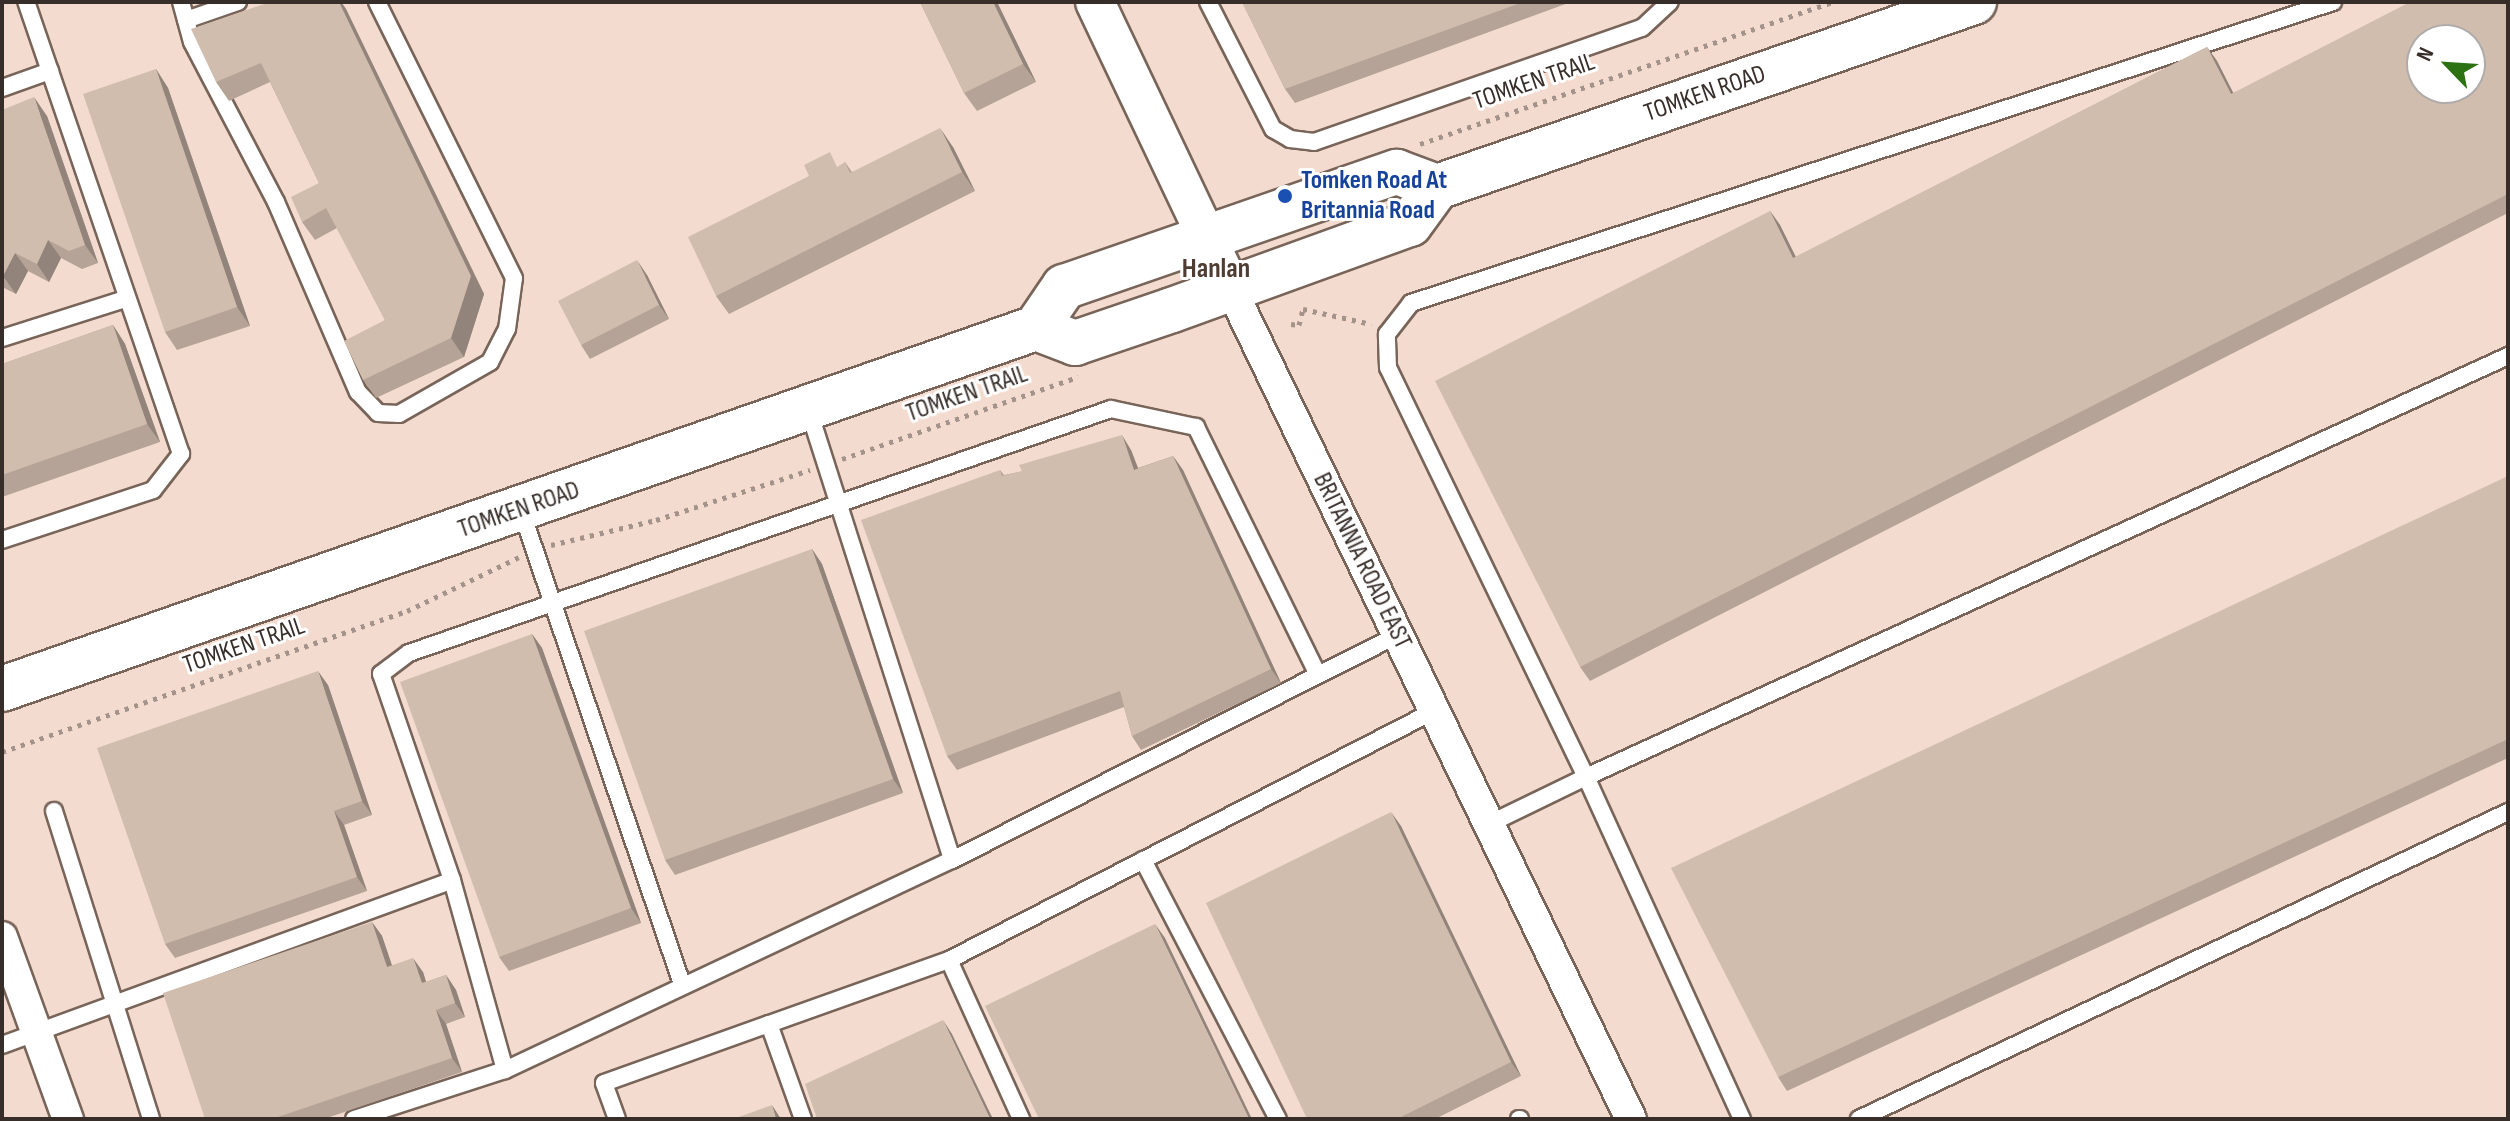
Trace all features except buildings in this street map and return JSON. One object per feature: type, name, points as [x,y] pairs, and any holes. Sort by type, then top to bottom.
[{"type":"main road","name":"TOMKEN ROAD","points":[[1437,187],[1974,2]]},
{"type":"main road","points":[[1397,172],[1437,187],[1410,224],[1231,289],[1075,343],[1036,328],[1064,287],[1397,172]]},
{"type":"main road","name":"TOMKEN ROAD","points":[[2,689],[1036,328]]},
{"type":"street","name":"BRITANNIA ROAD EAST","points":[[1095,2],[1631,1119]]},
{"type":"street","points":[[2,937],[68,1119]]},
{"type":"lane","points":[[2,540],[153,490],[181,454],[125,299],[26,2]]},
{"type":"lane","points":[[181,2],[192,42],[276,202],[358,392],[378,413],[399,414],[490,362],[507,329],[514,278],[377,2]]},
{"type":"lane","points":[[186,20],[238,2]]},
{"type":"lane","points":[[1208,2],[1273,129],[1290,139],[1314,142],[1642,28],[1670,2]]},
{"type":"lane","points":[[1742,1119],[1586,777],[1388,368],[1387,334],[1411,303],[2333,2]]},
{"type":"lane","points":[[2,88],[50,71]]},
{"type":"lane","points":[[2,338],[125,299]]},
{"type":"lane","points":[[1489,824],[2508,356]]},
{"type":"lane","points":[[808,408],[952,860]]},
{"type":"lane","points":[[505,1070],[452,880],[381,674],[409,653],[552,600],[839,505],[1111,409],[1196,427],[1318,675]]},
{"type":"lane","points":[[521,510],[682,984]]},
{"type":"lane","points":[[354,1119],[505,1070],[682,984],[952,860],[1398,635]]},
{"type":"lane","points":[[617,1119],[604,1083],[949,960],[1434,711]]},
{"type":"lane","points":[[54,811],[117,1003],[151,1119]]},
{"type":"lane","points":[[1859,1119],[2508,812]]},
{"type":"lane","points":[[1143,860],[1278,1119]]},
{"type":"lane","points":[[2,1045],[452,880]]},
{"type":"lane","points":[[949,960],[1021,1119]]},
{"type":"lane","points":[[769,1024],[803,1119]]},
{"type":"path","name":"TOMKEN TRAIL","points":[[1415,145],[1832,2]]},
{"type":"path","points":[[1291,324],[1299,325],[1303,309],[1372,324],[1387,334]]},
{"type":"path","name":"TOMKEN TRAIL","points":[[853,454],[1085,375]]},
{"type":"path","points":[[569,539],[656,520],[794,476]]},
{"type":"path","name":"TOMKEN TRAIL","points":[[2,752],[407,611],[494,565]]},
{"type":"place","name":"Tomken Road At Britannia Road","points":[[1285,196]]},
{"type":"district","name":"Hanlan","points":[[1216,269]]}]
